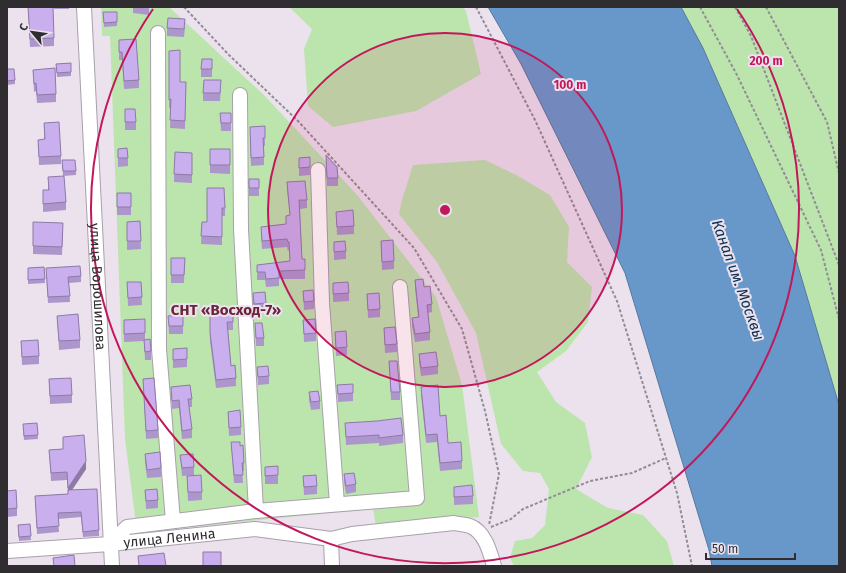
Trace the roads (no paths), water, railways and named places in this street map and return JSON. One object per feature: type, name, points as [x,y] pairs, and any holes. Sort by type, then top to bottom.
[{"type":"street","name":"улица Ворошилова","points":[[84,7],[112,566]]},
{"type":"street","points":[[158,33],[159,349],[173,521]]},
{"type":"street","points":[[240,96],[241,229],[256,511]]},
{"type":"street","points":[[318,170],[322,303],[337,504]]},
{"type":"street","points":[[110,544],[127,527],[256,511],[417,498],[400,287]]},
{"type":"street","name":"улица Ленина","points":[[7,552],[110,544],[255,529],[331,539],[352,534],[454,524],[470,526],[479,532],[487,545],[494,566]]},
{"type":"street","points":[[331,539],[332,566]]},
{"type":"water","name":"Канал им. Москвы","points":[[488,7],[681,7],[703,48],[795,256],[839,405],[839,566],[712,566],[709,550],[625,273],[521,64]]},
{"type":"district","name":"СНТ «Восход-7»","points":[[226,310]]}]
